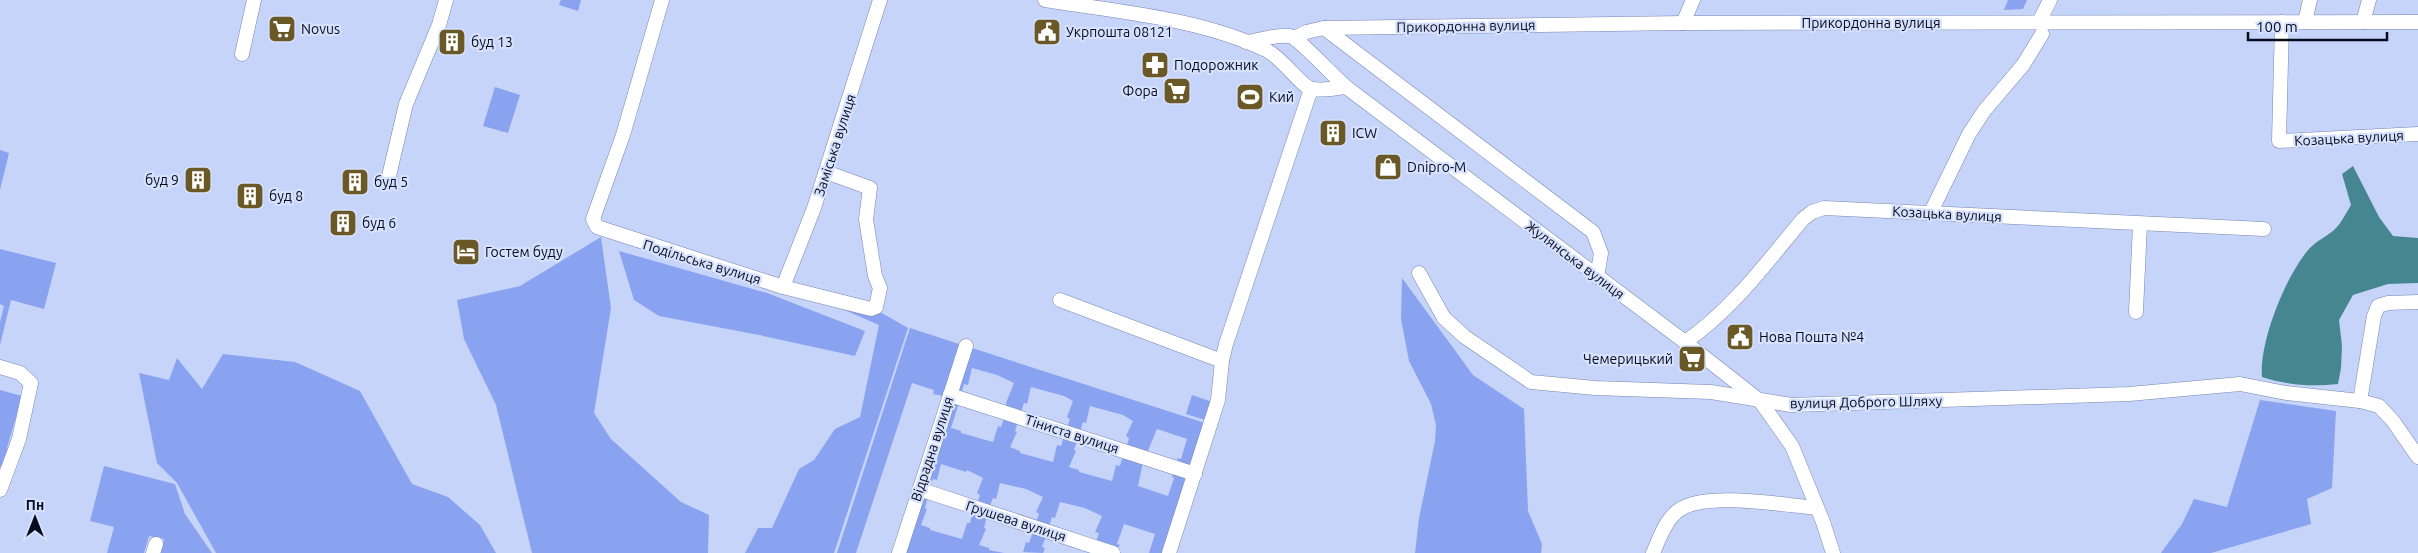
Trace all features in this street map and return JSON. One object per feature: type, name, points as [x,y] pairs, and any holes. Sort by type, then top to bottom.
[{"type":"street","points":[[242,54],[254,0]]},
{"type":"street","points":[[388,180],[406,104],[439,25],[446,0]]},
{"type":"street","name":"Подільська вулиця","points":[[662,0],[623,135],[594,219],[598,227],[616,235],[783,287],[871,309],[876,307],[880,288],[875,276],[866,218],[870,188],[826,172]]},
{"type":"street","name":"Заміська вулиця","points":[[783,287],[814,208],[880,0]]},
{"type":"street","points":[[1045,0],[1164,19],[1219,32],[1275,55],[1314,89],[1346,87]]},
{"type":"street","points":[[1684,23],[1694,0]]},
{"type":"street","points":[[2042,18],[2050,0]]},
{"type":"street","points":[[2305,22],[2310,0]]},
{"type":"street","points":[[2363,22],[2369,0]]},
{"type":"street","name":"Козацька вулиця","points":[[2282,22],[2280,141],[2418,134]]},
{"type":"street","name":"Прикордонна вулиця","points":[[1295,38],[1306,32],[1324,28],[1684,23],[2418,22]]},
{"type":"street","points":[[1324,28],[1593,232],[1601,253],[1597,277]]},
{"type":"street","points":[[1930,214],[1969,134],[1984,111],[2024,65],[2042,34]]},
{"type":"street","points":[[1246,42],[1278,37],[1295,38]]},
{"type":"street","points":[[1275,55],[1274,45],[1278,37]]},
{"type":"street","name":"Жулянська вулиця","points":[[1295,38],[1326,70],[1346,87],[1685,342],[1760,401],[1792,446],[1833,553]]},
{"type":"street","points":[[1169,553],[1218,400],[1222,361],[1314,89],[1325,82],[1326,70]]},
{"type":"street","name":"Козацька вулиця","points":[[1685,342],[1708,326],[1729,307],[1803,220],[1812,212],[1824,208],[2264,229]]},
{"type":"street","points":[[2136,312],[2140,224]]},
{"type":"street","name":"вулиця Доброго Шляху","points":[[1419,273],[1444,318],[1465,337],[1531,382],[1595,388],[1711,392],[1760,401],[1791,404],[2130,394],[2240,384],[2286,393],[2360,401],[2379,406],[2393,420],[2418,457]]},
{"type":"street","points":[[1060,300],[1222,361]]},
{"type":"street","points":[[2360,401],[2374,316],[2378,306],[2388,303],[2418,302]]},
{"type":"street","name":"Відрадна вулиця","points":[[899,553],[966,346]]},
{"type":"street","points":[[0,367],[20,373],[31,383],[19,439],[0,490]]},
{"type":"street","name":"Тіниста вулиця","points":[[950,395],[1195,474]]},
{"type":"street","name":"Грушева вулиця","points":[[919,490],[1113,553]]},
{"type":"street","points":[[1653,553],[1665,526],[1678,510],[1696,502],[1717,500],[1817,508]]},
{"type":"shaded area","points":[[561,0],[581,0],[578,11],[559,5]]},
{"type":"shaded area","points":[[2008,0],[2027,0],[2023,9],[2004,10]]},
{"type":"shaded area","points":[[495,87],[520,95],[508,133],[483,126]]},
{"type":"shaded area","points":[[0,150],[9,153],[0,190]]},
{"type":"shaded area","points":[[2353,166],[2379,217],[2393,236],[2418,238],[2418,283],[2388,284],[2353,295],[2339,320],[2342,346],[2338,384],[2299,385],[2262,377],[2262,363],[2269,328],[2283,292],[2309,249],[2337,228],[2351,205],[2342,174]]},
{"type":"shaded area","points":[[601,237],[611,308],[594,413],[611,439],[681,502],[709,515],[708,553],[532,553],[496,405],[464,339],[457,300],[520,286]]},
{"type":"shaded area","points":[[0,249],[56,263],[44,309],[11,300],[0,345],[0,322],[4,306],[0,304]]},
{"type":"shaded area","points":[[619,251],[767,293],[865,331],[855,356],[659,316],[634,300]]},
{"type":"shaded area","points":[[1402,278],[1473,375],[1524,409],[1528,511],[1542,544],[1541,553],[1415,553],[1419,518],[1435,441],[1436,425],[1431,404],[1409,361],[1401,319]]},
{"type":"shaded area","points":[[840,308],[880,312],[908,328],[834,553],[745,553],[758,528],[772,528],[799,469],[814,460],[835,429],[860,417],[879,325]]},
{"type":"shaded area","points":[[910,328],[962,345],[943,396],[933,394],[934,390],[912,383],[856,553],[837,553]]},
{"type":"shaded area","points":[[969,347],[1205,423],[1192,464],[1188,467],[1178,463],[1177,458],[1181,459],[1187,439],[1157,429],[1147,453],[1126,448],[1129,438],[1126,436],[1133,421],[1123,415],[1090,406],[1086,423],[1083,422],[1080,432],[1067,427],[1070,419],[1067,417],[1073,401],[1064,396],[1031,387],[1027,404],[1024,403],[1021,412],[1007,407],[1006,403],[1014,383],[997,375],[972,368],[968,385],[964,384],[962,391],[958,391]]},
{"type":"shaded area","points":[[223,354],[295,362],[360,391],[412,484],[448,497],[480,525],[496,553],[216,553],[177,483],[157,463],[139,373],[169,380],[177,358],[202,389]]},
{"type":"shaded area","points":[[0,390],[22,396],[7,448],[11,450],[2,467],[0,466]]},
{"type":"shaded area","points":[[1192,395],[1212,402],[1205,420],[1186,414]]},
{"type":"shaded area","points":[[2260,400],[2336,411],[2332,488],[2307,499],[2311,524],[2211,553],[2161,553],[2182,524],[2194,499],[2227,507]]},
{"type":"shaded area","points":[[951,403],[959,403],[951,428],[961,431],[961,433],[993,442],[998,426],[1001,427],[1004,418],[1018,422],[1015,431],[1017,432],[1010,447],[1020,451],[1020,453],[1053,462],[1057,445],[1061,446],[1064,436],[1077,441],[1074,450],[1076,451],[1069,467],[1079,470],[1079,472],[1112,481],[1116,465],[1120,466],[1123,455],[1143,462],[1138,486],[1168,496],[1174,478],[1172,477],[1173,472],[1186,478],[1163,553],[1149,553],[1155,534],[1124,524],[1117,544],[1120,545],[1117,549],[1096,542],[1099,533],[1095,532],[1102,516],[1085,508],[1060,502],[1055,518],[1052,517],[1049,526],[1036,522],[1039,514],[1036,512],[1043,497],[1026,489],[1000,483],[996,499],[993,498],[989,508],[977,504],[980,495],[977,493],[983,478],[967,470],[966,472],[941,464],[937,480],[933,479],[930,488],[926,486]]},
{"type":"shaded area","points":[[104,466],[175,484],[185,514],[212,553],[161,553],[164,539],[149,536],[144,553],[107,553],[114,527],[90,521]]},
{"type":"shaded area","points":[[928,497],[925,508],[927,509],[921,525],[930,528],[930,530],[962,539],[973,512],[987,516],[984,528],[986,529],[979,545],[989,548],[989,550],[1004,553],[904,553],[922,498]]},
{"type":"shaded area","points":[[1033,532],[1046,536],[1042,547],[1045,548],[1043,553],[1023,552],[1026,542],[1029,543]]},
{"type":"place","name":"Novus","points":[[282,29]]},
{"type":"place","name":"Укрпошта 08121","points":[[1047,32]]},
{"type":"place","name":"буд 13","points":[[452,42]]},
{"type":"place","name":"Подорожник","points":[[1155,65]]},
{"type":"place","name":"Фора","points":[[1177,91]]},
{"type":"place","name":"Кий","points":[[1250,97]]},
{"type":"place","name":"ICW","points":[[1333,133]]},
{"type":"place","name":"Dnipro-M","points":[[1388,167]]},
{"type":"place","name":"буд 9","points":[[198,180]]},
{"type":"place","name":"буд 5","points":[[355,182]]},
{"type":"place","name":"буд 8","points":[[250,196]]},
{"type":"place","name":"буд 6","points":[[343,223]]},
{"type":"place","name":"Гостем буду","points":[[466,252]]},
{"type":"place","name":"Нова Пошта №4","points":[[1740,337]]},
{"type":"place","name":"Чемерицький","points":[[1692,359]]}]
